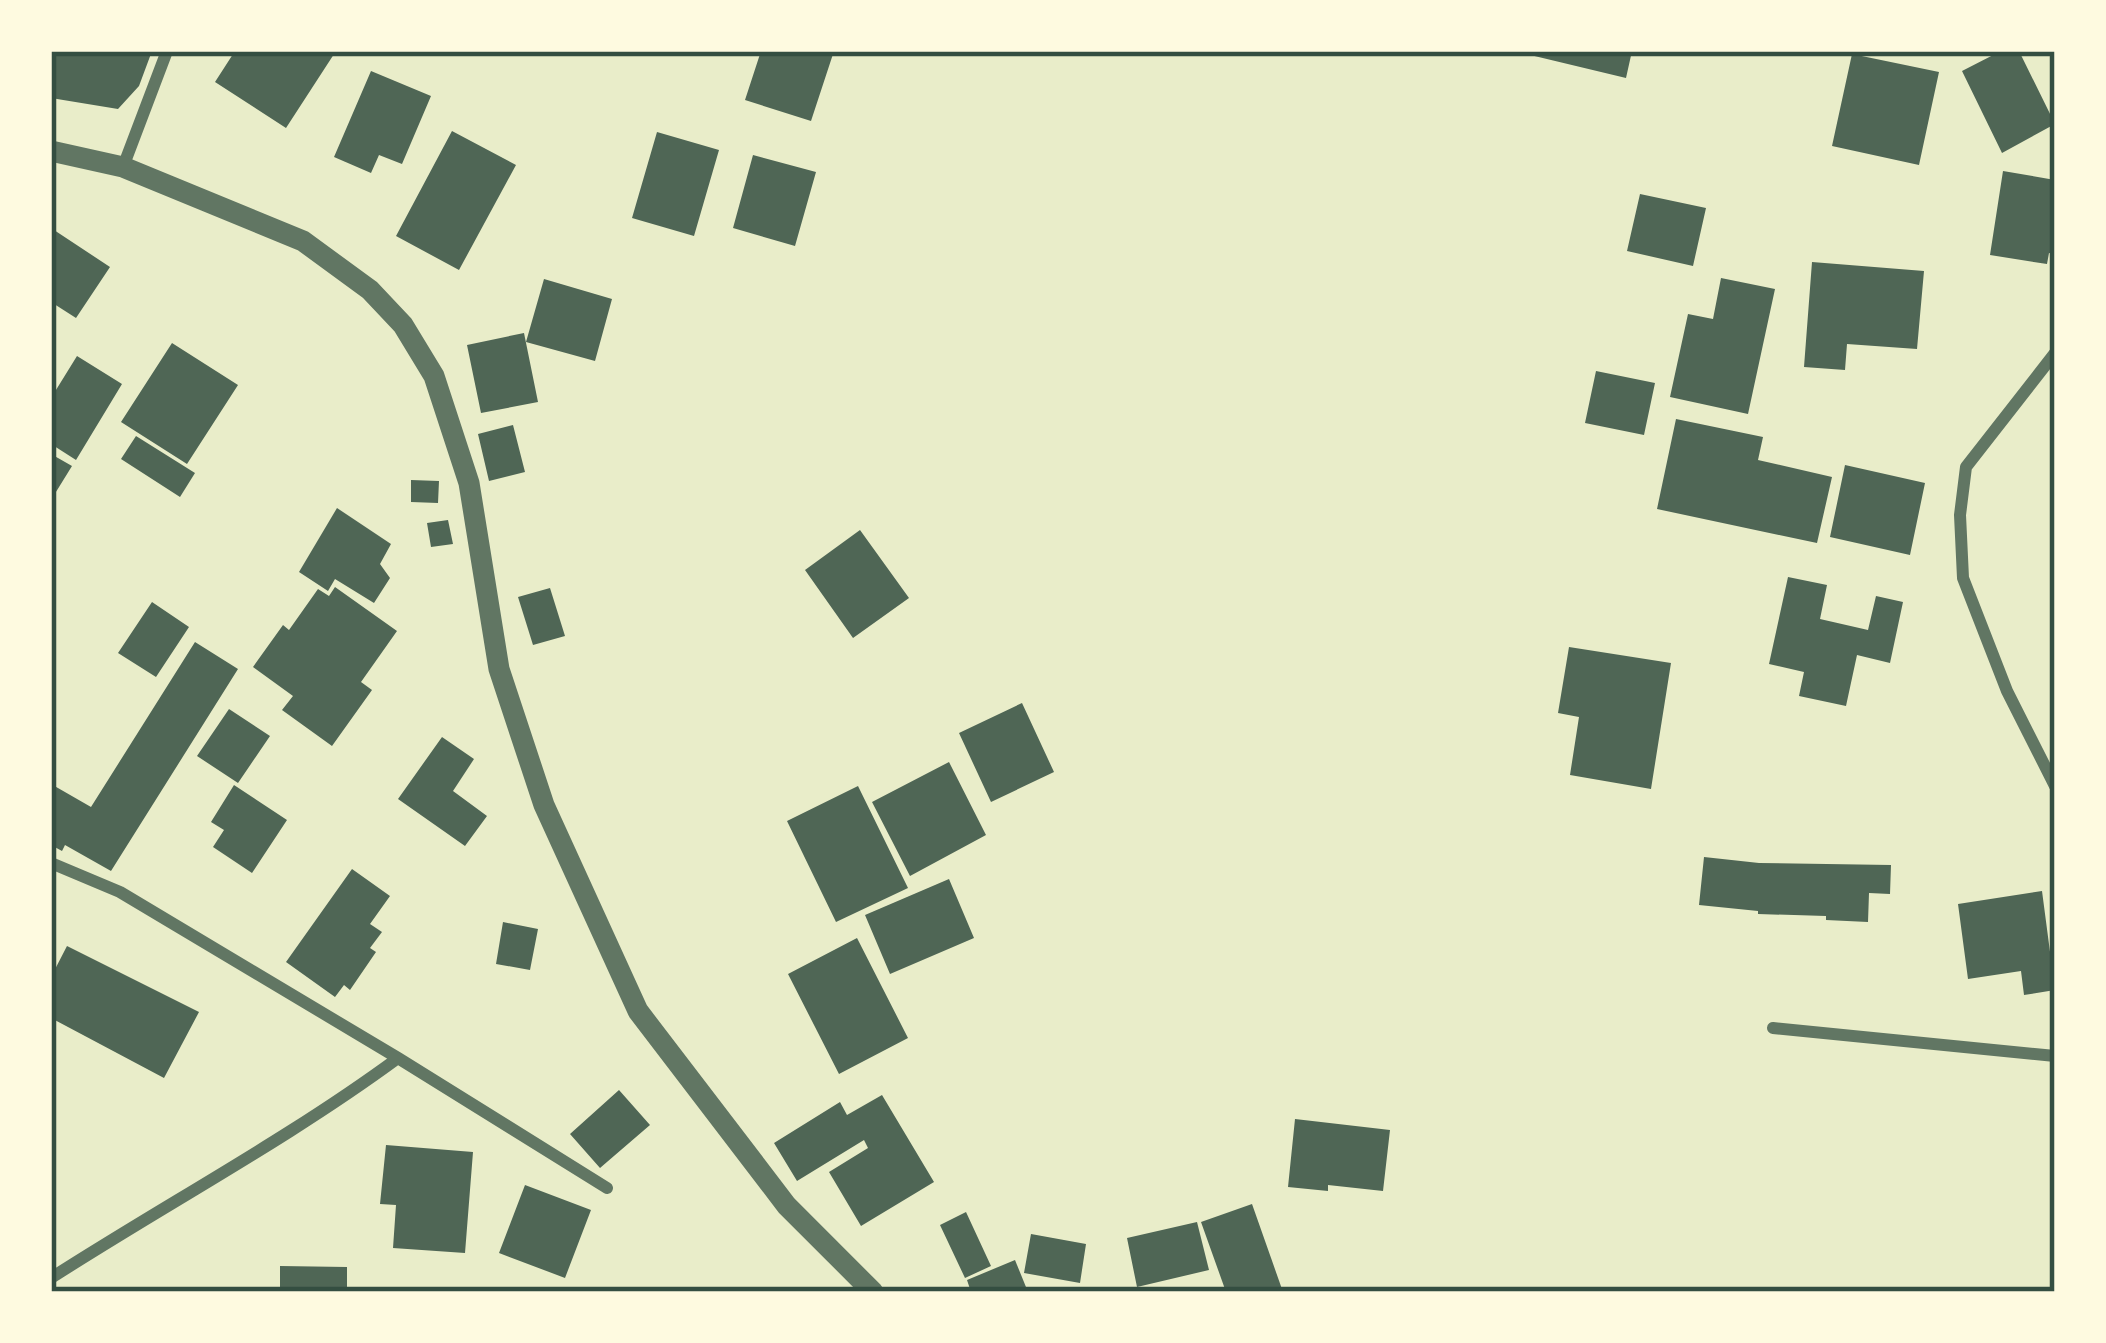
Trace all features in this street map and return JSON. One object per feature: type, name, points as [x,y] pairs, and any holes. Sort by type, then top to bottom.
[{"type":"street","points":[[123,166],[167,51]]},
{"type":"street","points":[[51,151],[123,166],[303,242],[370,290],[403,325],[434,376],[469,482],[500,669],[544,805],[638,1012],[787,1206],[873,1292]]},
{"type":"street","points":[[2055,353],[1966,467],[1960,515],[1963,578],[2007,692],[2055,786]]},
{"type":"street","points":[[51,863],[120,892],[607,1188]]},
{"type":"street","points":[[1773,1028],[2055,1057]]},
{"type":"street","points":[[51,1278],[338,1103],[398,1058]]},
{"type":"building","points":[[53,51],[152,51],[139,86],[118,109],[51,98]]},
{"type":"building","points":[[235,51],[336,51],[286,128],[215,82]]},
{"type":"building","points":[[761,51],[834,51],[811,121],[745,100]]},
{"type":"building","points":[[1514,51],[1632,51],[1626,78]]},
{"type":"building","points":[[2001,51],[2019,51],[2055,124],[2002,153],[1962,71]]},
{"type":"building","points":[[1852,54],[1939,72],[1919,165],[1832,146]]},
{"type":"building","points":[[371,71],[431,96],[402,164],[379,155],[371,173],[334,157]]},
{"type":"building","points":[[452,131],[516,165],[459,270],[396,236]]},
{"type":"building","points":[[657,132],[719,150],[694,236],[632,218]]},
{"type":"building","points":[[753,155],[816,172],[795,246],[733,228]]},
{"type":"building","points":[[2003,171],[2055,180],[2055,254],[2049,253],[2047,264],[1990,255]]},
{"type":"building","points":[[1640,194],[1706,208],[1693,266],[1627,251]]},
{"type":"building","points":[[54,230],[110,267],[76,318],[51,302]]},
{"type":"building","points":[[1812,262],[1924,271],[1917,349],[1847,344],[1845,370],[1804,367]]},
{"type":"building","points":[[1721,278],[1775,289],[1748,414],[1670,397],[1688,314],[1713,319]]},
{"type":"building","points":[[544,279],[612,299],[595,361],[526,342]]},
{"type":"building","points":[[524,333],[538,402],[481,413],[467,345]]},
{"type":"building","points":[[172,343],[238,385],[187,464],[121,422]]},
{"type":"building","points":[[77,356],[122,384],[76,460],[51,444],[51,398]]},
{"type":"building","points":[[1596,371],[1655,383],[1644,435],[1585,423]]},
{"type":"building","points":[[1676,419],[1763,437],[1758,460],[1832,477],[1817,543],[1657,509]]},
{"type":"building","points":[[513,425],[525,472],[489,481],[478,434]]},
{"type":"building","points":[[136,436],[195,473],[180,497],[121,459]]},
{"type":"building","points":[[51,454],[72,466],[51,500]]},
{"type":"building","points":[[1845,465],[1925,483],[1910,555],[1830,537]]},
{"type":"building","points":[[411,480],[439,481],[438,503],[411,502]]},
{"type":"building","points":[[337,508],[391,544],[380,564],[390,578],[374,603],[335,579],[328,591],[299,572]]},
{"type":"building","points":[[448,520],[453,544],[431,547],[427,523]]},
{"type":"building","points":[[860,530],[909,598],[853,638],[805,570]]},
{"type":"building","points":[[1788,577],[1827,585],[1820,619],[1868,630],[1876,596],[1903,602],[1890,663],[1857,655],[1846,706],[1799,696],[1804,672],[1769,664]]},
{"type":"building","points":[[335,587],[397,631],[361,682],[372,690],[332,746],[282,710],[293,696],[253,667],[283,625],[289,630],[318,589],[329,596]]},
{"type":"building","points":[[550,588],[565,636],[533,645],[518,597]]},
{"type":"building","points":[[152,602],[189,627],[156,677],[118,653]]},
{"type":"building","points":[[195,642],[238,669],[111,871],[65,845],[62,851],[51,845],[51,784],[91,807]]},
{"type":"building","points":[[1569,647],[1671,663],[1651,789],[1570,775],[1579,717],[1558,713]]},
{"type":"building","points":[[1022,703],[1054,772],[991,802],[959,733]]},
{"type":"building","points":[[229,709],[270,736],[238,783],[197,756]]},
{"type":"building","points":[[442,737],[474,759],[453,791],[487,816],[465,846],[398,799]]},
{"type":"building","points":[[949,762],[986,835],[910,876],[872,802]]},
{"type":"building","points":[[234,785],[287,820],[252,873],[213,847],[224,830],[211,822]]},
{"type":"building","points":[[858,786],[908,888],[836,922],[787,821]]},
{"type":"building","points":[[1704,857],[1759,863],[1891,865],[1890,894],[1869,893],[1868,922],[1699,905]]},
{"type":"building","points":[[352,869],[390,896],[370,924],[382,932],[370,948],[376,952],[350,990],[344,985],[335,997],[286,962]]},
{"type":"building","points":[[949,879],[974,938],[890,974],[865,915]]},
{"type":"building","points":[[2042,891],[2055,990],[2024,995],[2021,971],[1968,979],[1958,904]]},
{"type":"building","points":[[503,922],[538,929],[530,970],[496,964]]},
{"type":"building","points":[[857,938],[908,1038],[839,1074],[788,974]]},
{"type":"building","points":[[67,946],[199,1012],[164,1078],[51,1018],[51,977]]},
{"type":"building","points":[[619,1090],[650,1125],[600,1168],[570,1134]]},
{"type":"building","points":[[882,1095],[934,1182],[861,1226],[829,1172],[868,1148],[864,1140],[797,1181],[774,1143],[840,1102],[847,1115]]},
{"type":"building","points":[[1295,1119],[1390,1130],[1383,1191],[1328,1185],[1328,1191],[1288,1187]]},
{"type":"building","points":[[386,1145],[473,1152],[465,1253],[393,1248],[396,1205],[380,1204]]},
{"type":"building","points":[[525,1185],[591,1210],[565,1278],[499,1253]]},
{"type":"building","points":[[1252,1204],[1283,1292],[1226,1292],[1201,1222]]},
{"type":"building","points":[[966,1212],[991,1266],[965,1278],[940,1225]]},
{"type":"building","points":[[1197,1222],[1209,1270],[1137,1287],[1127,1238]]},
{"type":"building","points":[[1031,1234],[1086,1244],[1080,1283],[1024,1273]]},
{"type":"building","points":[[1015,1260],[1028,1292],[971,1292],[967,1280]]},
{"type":"building","points":[[280,1266],[347,1267],[347,1292],[280,1292]]}]
